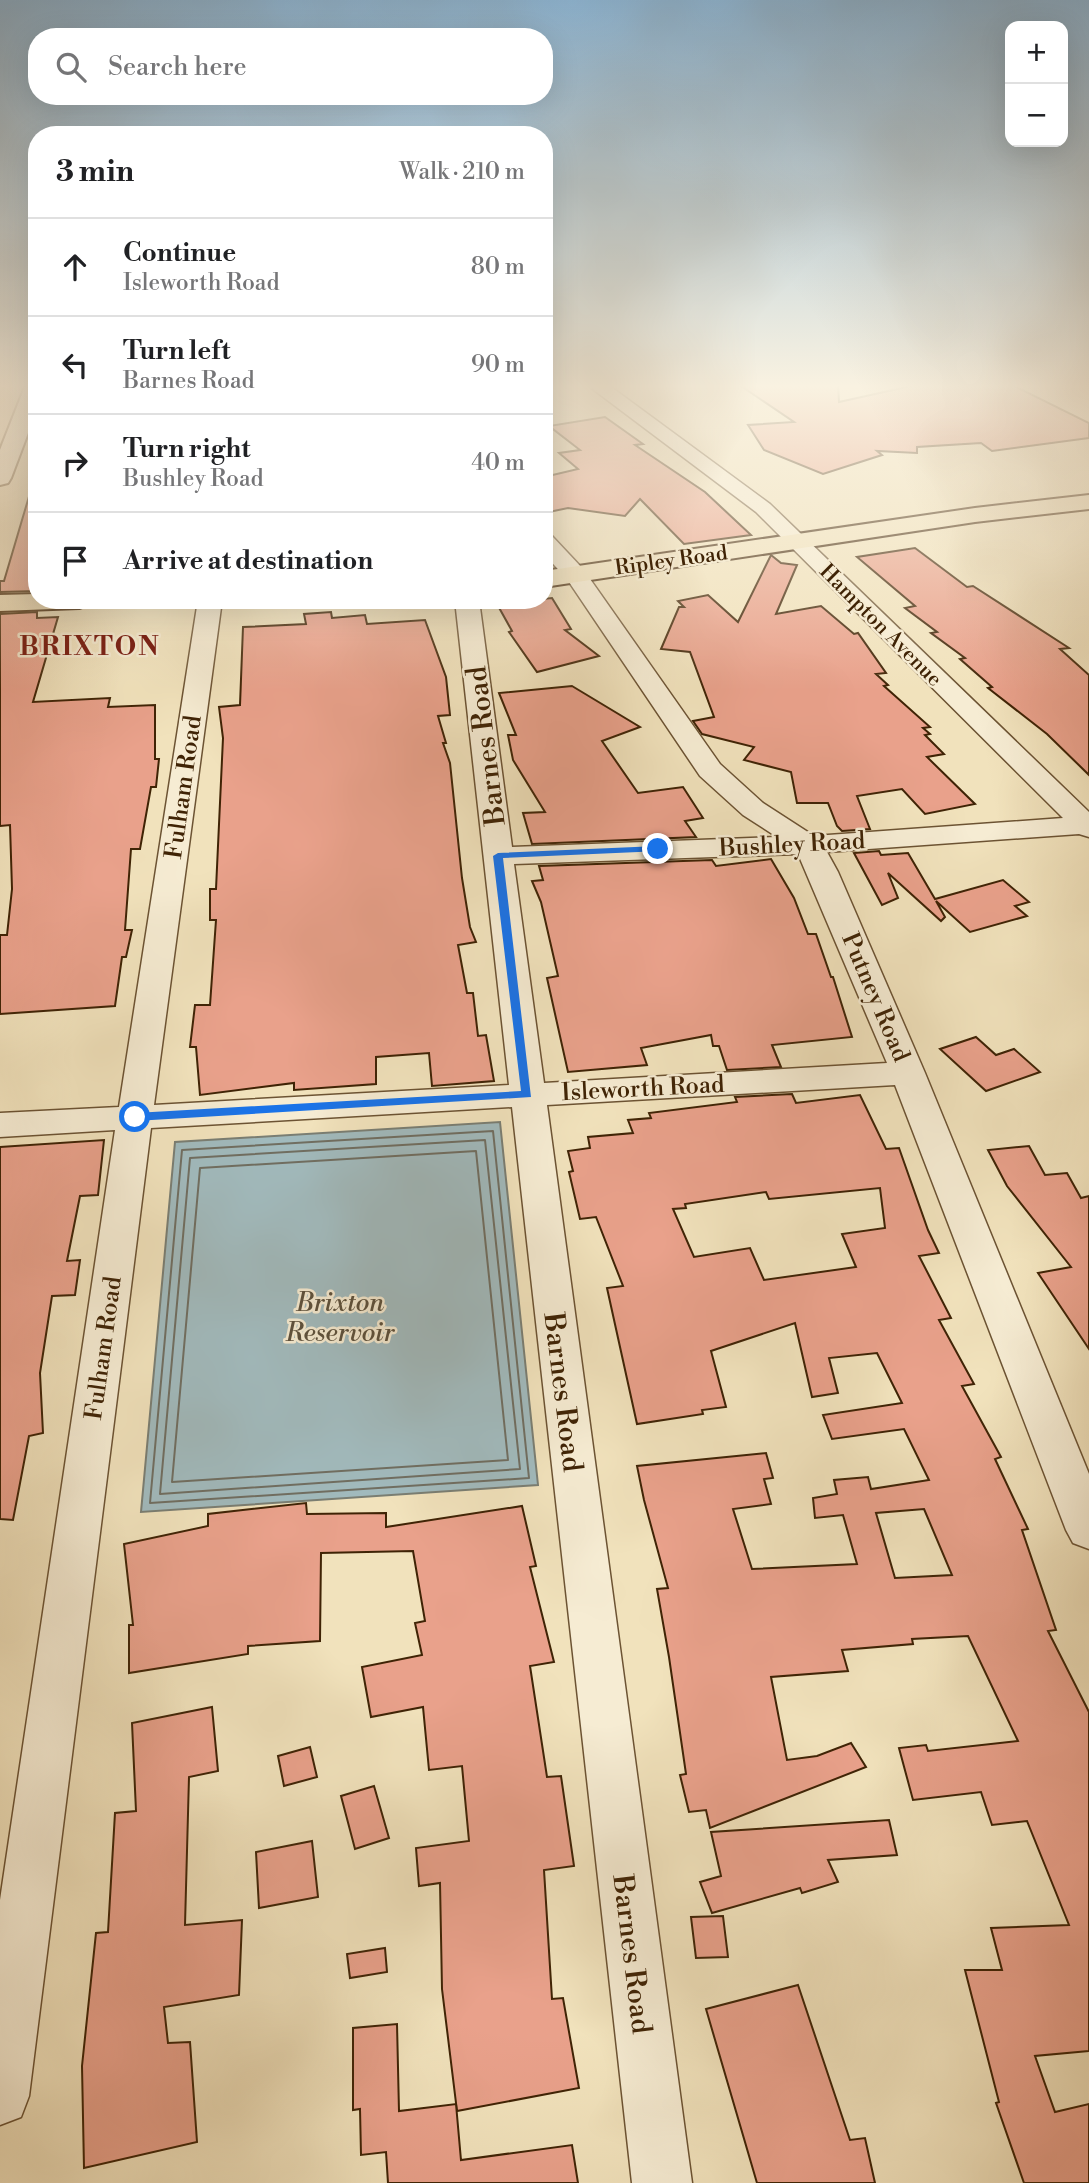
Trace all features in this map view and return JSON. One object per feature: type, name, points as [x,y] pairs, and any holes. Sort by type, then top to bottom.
[{"type":"main road","name":"Ripley Road","points":[[560,577],[975,515],[1089,502]]},
{"type":"main road","points":[[0,603],[28,602]]},
{"type":"street","name":"Hampton Avenue","points":[[734,486],[752,499],[797,542],[1087,827]]},
{"type":"street","name":"Putney Road","points":[[560,577],[606,622],[710,769],[726,787],[753,809],[808,845],[823,872],[908,1073],[1089,1530]]},
{"type":"street","name":"Fulham Road","points":[[0,2096],[135,1117],[210,609]]},
{"type":"street","name":"Barnes Road","points":[[468,609],[662,2183]]},
{"type":"street","name":"Bushley Road","points":[[498,856],[808,845],[1087,827]]},
{"type":"street","name":"Isleworth Road","points":[[0,1125],[908,1073]]},
{"type":"water","name":"Brixton Reservoir","points":[[500,1122],[538,1485],[141,1512],[175,1142]]},
{"type":"building","points":[[553,486],[696,486],[751,535],[684,544],[640,499],[625,516],[568,508],[553,511]]},
{"type":"building","points":[[28,500],[28,591],[0,592],[0,581],[4,581]]},
{"type":"building","points":[[915,548],[967,587],[973,586],[1069,648],[1060,649],[1089,675],[1089,775],[1047,734],[988,688],[992,687],[960,659],[965,658],[931,633],[937,632],[905,608],[915,606],[857,557]]},
{"type":"building","points":[[771,555],[781,563],[797,565],[776,614],[821,606],[854,634],[858,633],[886,673],[876,674],[888,685],[884,686],[930,727],[923,728],[930,734],[925,735],[944,754],[927,757],[975,804],[925,814],[902,789],[857,796],[870,829],[842,831],[837,826],[828,803],[797,803],[791,772],[744,760],[754,747],[702,734],[693,721],[714,717],[690,652],[661,649],[679,607],[684,607],[678,601],[708,595],[738,622]]},
{"type":"building","points":[[553,600],[571,629],[565,630],[599,656],[537,672],[509,632],[512,631],[500,609],[553,609]]},
{"type":"building","points":[[37,612],[37,618],[58,617],[33,702],[110,698],[108,707],[155,705],[155,759],[159,759],[156,787],[151,787],[140,849],[131,849],[125,930],[132,930],[126,957],[122,957],[115,1006],[0,1014],[0,935],[7,935],[12,889],[10,825],[0,826],[0,614]]},
{"type":"building","points":[[331,612],[332,618],[365,615],[367,624],[425,620],[446,677],[450,715],[438,716],[450,763],[462,878],[470,927],[476,942],[458,945],[467,993],[473,993],[478,1036],[486,1035],[494,1081],[432,1086],[429,1053],[376,1057],[376,1084],[294,1090],[294,1083],[200,1095],[196,1047],[190,1047],[195,1005],[210,1005],[216,920],[210,920],[210,889],[216,889],[223,738],[219,707],[240,705],[243,627],[306,624],[304,614]]},
{"type":"building","points":[[572,686],[640,727],[602,741],[638,793],[683,787],[703,818],[685,821],[696,837],[532,844],[523,813],[545,812],[513,760],[508,735],[516,735],[499,693]]},
{"type":"building","points":[[879,851],[881,855],[908,853],[935,899],[1003,880],[1029,902],[1015,906],[1027,916],[970,932],[936,901],[945,917],[941,921],[888,873],[898,898],[882,905],[854,853]]},
{"type":"building","points":[[771,859],[794,898],[808,934],[816,934],[852,1037],[772,1045],[781,1067],[727,1070],[719,1046],[713,1046],[711,1035],[641,1048],[647,1065],[568,1072],[547,978],[558,976],[541,902],[532,881],[543,880],[539,866],[712,860],[716,866]]},
{"type":"building","points":[[976,1037],[996,1055],[1014,1049],[1040,1072],[986,1091],[940,1049]]},
{"type":"building","points":[[792,1094],[796,1103],[860,1095],[886,1149],[899,1148],[939,1253],[919,1256],[951,1318],[939,1320],[974,1384],[962,1386],[1001,1457],[995,1459],[1028,1529],[1022,1530],[1056,1630],[1048,1631],[1089,1712],[1089,2051],[1035,2056],[1055,2112],[1089,2104],[1089,2183],[1024,2183],[996,2103],[999,2102],[965,1970],[1002,1970],[991,1928],[1069,1925],[1027,1821],[992,1825],[981,1792],[913,1800],[899,1748],[926,1745],[928,1751],[1018,1741],[968,1636],[912,1639],[913,1644],[842,1650],[848,1671],[771,1677],[787,1760],[817,1756],[851,1743],[866,1767],[710,1828],[706,1810],[689,1812],[680,1775],[686,1774],[657,1589],[668,1588],[637,1466],[766,1453],[773,1478],[764,1479],[771,1504],[733,1509],[752,1569],[857,1564],[843,1515],[815,1518],[813,1498],[837,1494],[834,1480],[868,1477],[871,1489],[929,1480],[904,1429],[832,1439],[823,1415],[902,1403],[877,1353],[829,1358],[838,1393],[812,1397],[795,1323],[711,1351],[726,1407],[702,1410],[703,1414],[637,1424],[607,1288],[623,1286],[596,1217],[580,1219],[569,1172],[573,1171],[568,1151],[590,1148],[588,1137],[633,1133],[628,1120],[651,1118],[649,1113],[737,1102],[735,1097]],"holes":[[[880,1188],[885,1228],[842,1234],[856,1267],[764,1280],[750,1248],[694,1257],[673,1209],[686,1208],[685,1204],[766,1192],[769,1199]],[[924,1509],[952,1575],[895,1578],[876,1513]]]},
{"type":"building","points":[[104,1140],[98,1195],[80,1196],[67,1261],[80,1260],[75,1295],[52,1296],[40,1373],[43,1433],[29,1436],[13,1520],[0,1519],[0,1147]]},
{"type":"building","points":[[1029,1146],[1045,1175],[1067,1173],[1081,1198],[1089,1196],[1089,1349],[1038,1273],[1071,1267],[1007,1186],[988,1150]]},
{"type":"building","points":[[306,1503],[307,1514],[386,1513],[386,1527],[522,1506],[536,1566],[530,1567],[554,1662],[530,1666],[547,1777],[561,1776],[574,1866],[544,1870],[552,1999],[563,1998],[579,2088],[457,2111],[442,1989],[440,1883],[419,1886],[416,1848],[469,1841],[462,1766],[429,1770],[423,1707],[371,1717],[362,1667],[422,1655],[415,1623],[425,1621],[413,1551],[321,1553],[320,1641],[248,1646],[248,1654],[129,1673],[129,1625],[133,1625],[124,1544],[208,1526],[208,1514]]},
{"type":"building","points":[[212,1707],[218,1771],[189,1777],[185,1925],[242,1920],[239,1995],[164,2007],[168,2043],[190,2042],[197,2142],[84,2168],[82,2066],[96,1933],[108,1932],[115,1813],[136,1811],[132,1723]]},
{"type":"building","points":[[310,1747],[317,1777],[284,1786],[278,1756]]},
{"type":"building","points":[[374,1786],[389,1838],[355,1849],[341,1796]]},
{"type":"building","points":[[889,1820],[897,1855],[828,1860],[838,1882],[802,1893],[800,1888],[712,1913],[700,1882],[721,1876],[711,1832]]},
{"type":"building","points":[[312,1841],[318,1897],[259,1908],[256,1852]]},
{"type":"building","points":[[723,1916],[728,1957],[696,1958],[691,1917]]},
{"type":"building","points":[[385,1948],[387,1972],[350,1978],[347,1954]]},
{"type":"building","points":[[798,1985],[850,2140],[865,2138],[875,2183],[757,2183],[706,2009]]},
{"type":"building","points":[[397,2024],[399,2111],[456,2104],[461,2160],[572,2145],[578,2183],[388,2183],[386,2152],[361,2155],[360,2109],[353,2110],[353,2028]]},
{"type":"district","name":"BRIXTON","points":[[90,646]]},
{"type":"route","points":[[135,1117],[527,1094],[498,856],[658,849]]}]
